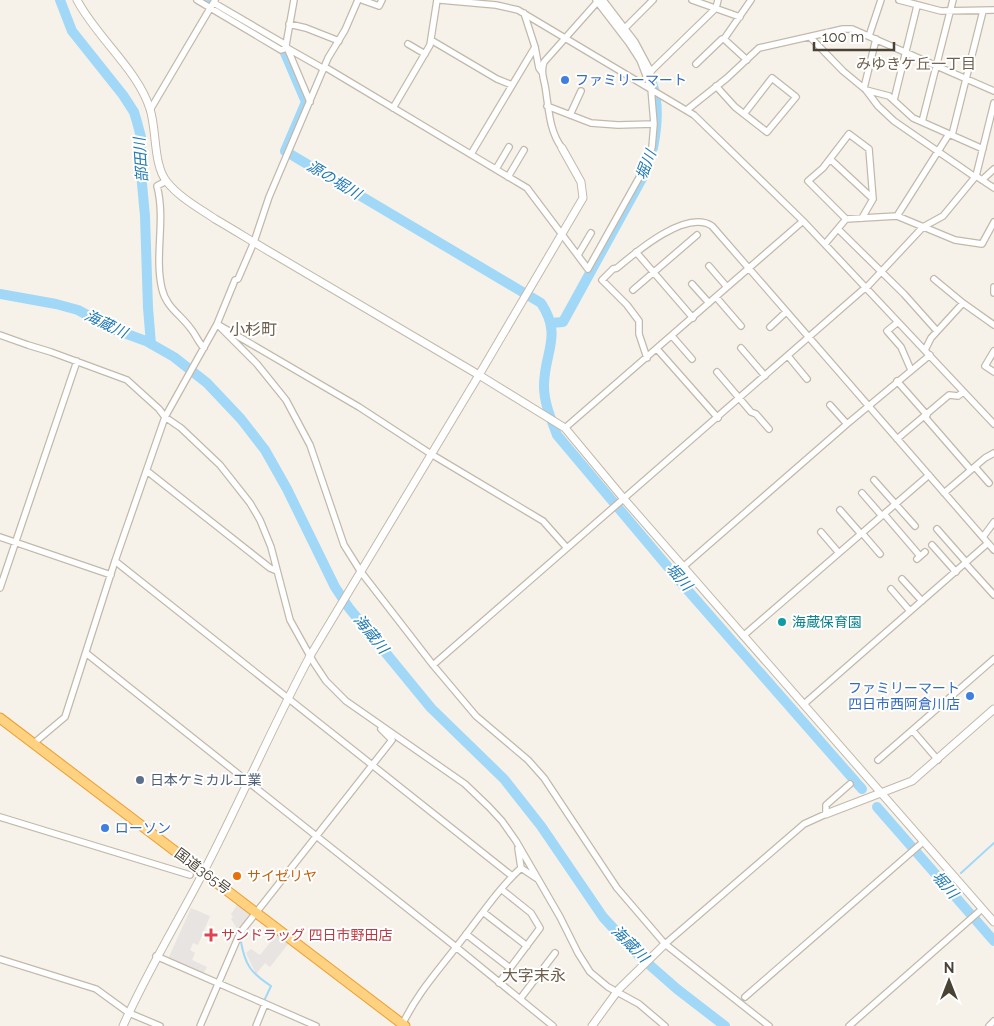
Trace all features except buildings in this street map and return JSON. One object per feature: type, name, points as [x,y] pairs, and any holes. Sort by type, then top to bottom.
[{"type":"highway","name":"国道365号","points":[[0,718],[403,1026]]},
{"type":"street","points":[[77,0],[93,26],[137,82],[150,110],[155,128],[159,164],[166,181],[190,203],[565,428],[623,500],[882,793],[980,911],[994,922]]},
{"type":"street","points":[[197,0],[213,4],[285,48],[393,108],[530,191],[588,269],[645,167],[652,147],[654,124],[653,89],[638,47],[625,28],[599,1]]},
{"type":"street","points":[[294,0],[285,48],[310,102]]},
{"type":"street","points":[[34,743],[64,717],[165,417],[217,324],[235,280],[238,279],[254,242],[269,197],[324,68],[358,0]]},
{"type":"street","points":[[362,0],[379,6],[382,0]]},
{"type":"street","points":[[393,108],[432,40],[438,0],[496,2],[524,13],[688,109],[803,221],[994,424]]},
{"type":"street","points":[[625,28],[653,0]]},
{"type":"street","points":[[692,0],[740,17]]},
{"type":"street","points":[[648,74],[716,8],[718,0]]},
{"type":"street","points":[[696,64],[724,39],[751,0]]},
{"type":"street","points":[[869,36],[881,0]]},
{"type":"street","points":[[899,0],[941,11],[994,10]]},
{"type":"street","points":[[922,122],[952,0]]},
{"type":"street","points":[[123,1026],[156,956],[203,872],[310,656],[583,198],[581,182],[555,134],[547,106],[542,72],[544,62],[599,1]]},
{"type":"street","points":[[599,1],[629,43],[648,74]]},
{"type":"street","points":[[150,110],[213,4]]},
{"type":"street","points":[[894,100],[917,6]]},
{"type":"street","points":[[897,216],[951,134],[983,11]]},
{"type":"street","points":[[524,13],[539,68],[542,72]]},
{"type":"street","points":[[289,24],[306,28],[339,41]]},
{"type":"street","points":[[688,109],[759,48],[852,28],[994,91]]},
{"type":"street","points":[[810,37],[843,71],[865,89],[878,106],[894,121],[994,188]]},
{"type":"street","points":[[724,39],[747,60]]},
{"type":"street","points":[[865,89],[876,39]]},
{"type":"street","points":[[432,40],[497,79],[512,85]]},
{"type":"street","points":[[408,44],[425,54]]},
{"type":"street","points":[[470,154],[534,48]]},
{"type":"street","points":[[716,86],[735,107],[767,132],[796,96],[772,78],[744,114]]},
{"type":"street","points":[[865,89],[888,96],[913,118],[983,149]]},
{"type":"street","points":[[570,114],[581,91]]},
{"type":"street","points":[[978,178],[994,103]]},
{"type":"street","points":[[547,106],[595,124],[654,124]]},
{"type":"street","points":[[846,219],[808,181],[830,159],[849,134],[869,149],[873,199],[862,218]]},
{"type":"street","points":[[496,169],[509,147]]},
{"type":"street","points":[[508,177],[524,150]]},
{"type":"street","points":[[830,159],[873,199]]},
{"type":"street","points":[[433,665],[866,288],[923,227],[943,216],[978,178],[994,169]]},
{"type":"street","points":[[166,181],[157,186],[161,202],[160,266],[162,289],[173,311],[189,326],[203,349]]},
{"type":"street","points":[[825,244],[846,219],[897,216],[955,240],[982,244],[994,224]]},
{"type":"street","points":[[565,428],[803,221]]},
{"type":"street","points":[[647,358],[639,334],[639,321],[627,305],[602,280],[655,238],[688,224],[705,222],[712,226],[994,550]]},
{"type":"street","points":[[838,229],[883,272],[937,331]]},
{"type":"street","points":[[578,255],[591,233]]},
{"type":"street","points":[[633,290],[697,235]]},
{"type":"street","points":[[636,252],[693,318]]},
{"type":"street","points":[[708,266],[727,287]]},
{"type":"street","points":[[934,279],[994,325]]},
{"type":"street","points":[[692,284],[709,303]]},
{"type":"street","points":[[994,287],[994,293]]},
{"type":"street","points":[[716,297],[741,326]]},
{"type":"street","points":[[925,350],[931,338],[963,303]]},
{"type":"street","points":[[770,327],[786,312]]},
{"type":"street","points":[[898,322],[887,331],[901,347],[911,370]]},
{"type":"street","points":[[217,324],[359,407],[432,454],[543,521],[567,548]]},
{"type":"street","points":[[217,324],[257,364],[286,400],[310,445],[344,546],[361,572],[433,665],[476,716],[528,760],[544,778],[617,888],[665,944],[769,1026]]},
{"type":"street","points":[[0,335],[127,380],[159,408],[165,417],[181,428],[220,465],[250,503],[268,536],[290,620],[310,656],[330,686],[369,718],[465,784],[502,822],[517,843],[584,964],[595,977],[639,1004],[665,1026]]},
{"type":"street","points":[[672,336],[692,359]]},
{"type":"street","points":[[741,348],[765,376]]},
{"type":"street","points":[[657,349],[718,418]]},
{"type":"street","points":[[994,351],[985,366],[994,372]]},
{"type":"street","points":[[683,567],[846,424],[930,355]]},
{"type":"street","points":[[788,356],[807,379]]},
{"type":"street","points":[[0,588],[76,361]]},
{"type":"street","points":[[717,372],[769,429]]},
{"type":"street","points":[[897,381],[973,469],[989,483]]},
{"type":"street","points":[[897,439],[949,395],[958,396],[963,392]]},
{"type":"street","points":[[830,405],[846,424]]},
{"type":"street","points":[[944,493],[994,452]]},
{"type":"street","points":[[147,471],[270,568],[277,571]]},
{"type":"street","points":[[744,636],[929,475]]},
{"type":"street","points":[[874,480],[915,526]]},
{"type":"street","points":[[862,493],[921,556]]},
{"type":"street","points":[[840,510],[880,554]]},
{"type":"street","points":[[983,537],[994,522]]},
{"type":"street","points":[[937,529],[994,595]]},
{"type":"street","points":[[821,532],[839,553]]},
{"type":"street","points":[[0,537],[111,575]]},
{"type":"street","points":[[804,704],[988,543]]},
{"type":"street","points":[[932,545],[956,572]]},
{"type":"street","points":[[115,561],[512,876]]},
{"type":"street","points":[[902,579],[922,601]]},
{"type":"street","points":[[891,589],[910,611]]},
{"type":"street","points":[[86,653],[553,1026]]},
{"type":"street","points":[[878,760],[994,659]]},
{"type":"street","points":[[592,1026],[618,991],[665,944],[804,824],[912,782],[994,710]]},
{"type":"street","points":[[200,1026],[240,932],[392,740],[369,718]]},
{"type":"street","points":[[913,731],[938,760]]},
{"type":"street","points":[[826,814],[826,805],[850,784]]},
{"type":"street","points":[[0,817],[190,875]]},
{"type":"street","points":[[517,843],[521,868],[539,880]]},
{"type":"street","points":[[745,997],[922,843]]},
{"type":"street","points":[[403,1026],[413,1003],[500,890],[521,868]]},
{"type":"street","points":[[498,982],[540,928],[531,913],[500,890]]},
{"type":"street","points":[[849,1026],[980,911]]},
{"type":"street","points":[[483,912],[527,946]]},
{"type":"street","points":[[466,934],[510,968]]},
{"type":"street","points":[[520,999],[555,953]]},
{"type":"street","points":[[156,956],[316,1026]]},
{"type":"street","points":[[0,959],[96,989],[129,1013],[160,1026]]},
{"type":"street","points":[[256,1026],[265,1004]]},
{"type":"street","points":[[988,1026],[994,1021]]},
{"type":"shaded area","points":[[238,904],[251,913],[238,930],[231,919],[233,917],[231,914]]},
{"type":"shaded area","points":[[191,908],[210,916],[198,945],[193,943],[190,950],[195,953],[192,960],[207,967],[203,974],[168,959]]},
{"type":"shaded area","points":[[277,934],[289,943],[270,967],[265,963],[256,974],[246,953],[251,949],[260,955]]},
{"type":"waterway","name":"部田川","points":[[60,0],[72,31],[123,95],[134,112],[141,137],[141,173],[151,344]]},
{"type":"waterway","name":"堀川","points":[[203,0],[282,46],[306,102],[285,151],[541,303],[551,325],[552,335],[545,374],[544,392],[548,411],[557,435],[684,586],[862,789]]},
{"type":"waterway","name":"堀川","points":[[652,83],[656,98],[657,115],[653,148]]},
{"type":"waterway","name":"堀川","points":[[551,323],[563,322],[645,173]]},
{"type":"waterway","name":"海蔵川","points":[[0,294],[78,310],[113,329],[146,341],[174,357],[207,383],[241,419],[265,450],[287,489],[335,587],[349,608],[431,708],[504,779],[541,826],[603,917],[636,953],[677,989],[725,1026]]},
{"type":"waterway","name":"堀川","points":[[877,807],[994,941]]},
{"type":"waterway","points":[[961,873],[994,843]]},
{"type":"waterway","points":[[241,942],[250,968],[258,977],[271,986],[264,1001]]},
{"type":"place","name":"ファミリーマート","points":[[565,80]]},
{"type":"place","name":"海蔵保育園","points":[[782,622]]},
{"type":"place","name":"ファミリーマート 四日市西阿倉川店","points":[[970,696]]},
{"type":"place","name":"日本ケミカル工業","points":[[140,780]]},
{"type":"place","name":"ローソン","points":[[105,828]]},
{"type":"place","name":"サイゼリヤ","points":[[237,876]]},
{"type":"place","name":"サンドラッグ 四日市野田店","points":[[211,935]]},
{"type":"district","name":"みゆきケ丘一丁目","points":[[916,64]]},
{"type":"district","name":"小杉町","points":[[253,329]]},
{"type":"district","name":"大字末永","points":[[534,975]]},
{"type":"water label","name":"源の堀川","points":[[334,180]]}]
